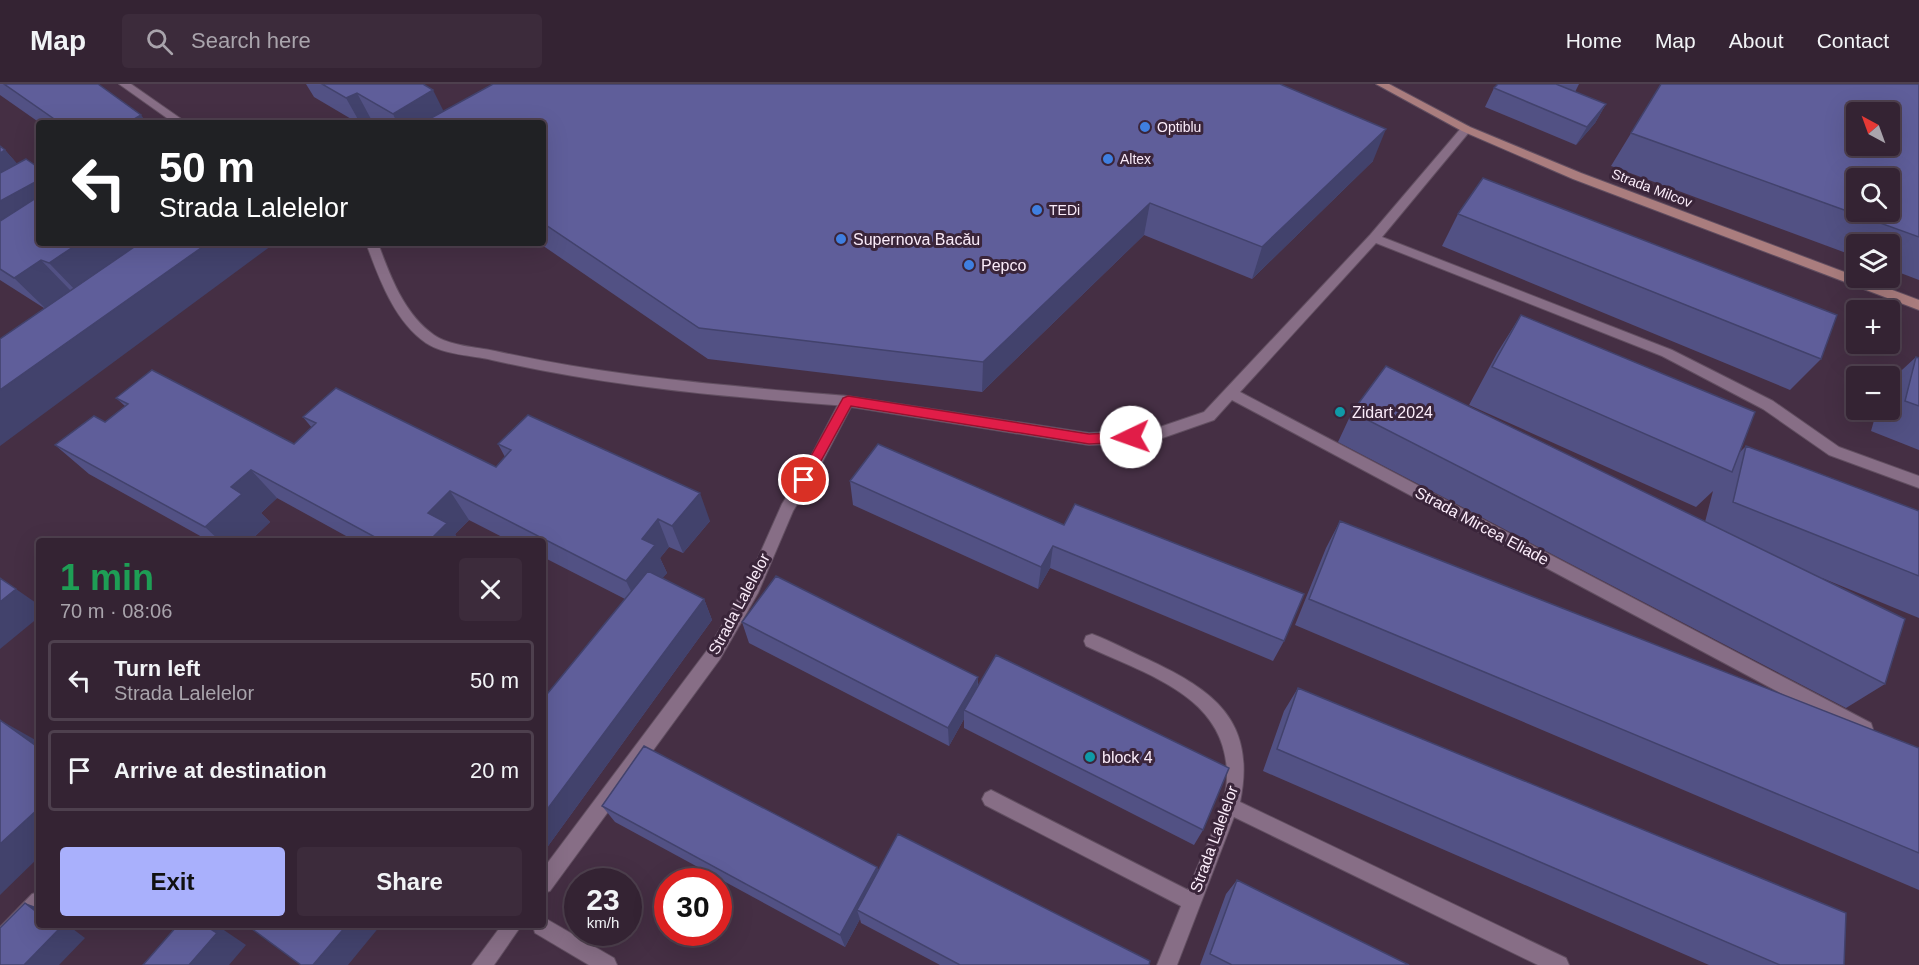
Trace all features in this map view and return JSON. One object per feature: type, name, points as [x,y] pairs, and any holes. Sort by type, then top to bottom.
[{"type":"main road","name":"Strada Milcov","points":[[1381,84],[1466,129],[1578,176],[1919,305]]},
{"type":"street","points":[[124,84],[177,120]]},
{"type":"street","points":[[373,246],[380,265],[406,315],[431,340],[510,360],[654,385],[848,401],[1089,439],[1151,436],[1209,416],[1374,238],[1466,129]]},
{"type":"street","points":[[1374,238],[1667,353],[1768,405],[1834,451],[1919,482]]},
{"type":"street","name":"Strada Mircea Eliade","points":[[1232,393],[1881,737]]},
{"type":"street","name":"Strada Lalelelor","points":[[546,880],[714,654],[752,588],[787,508],[848,401]]},
{"type":"street","name":"Strada Lalelelor","points":[[1092,641],[1174,680],[1201,698],[1216,712],[1230,737],[1236,778],[1230,806],[1167,965]]},
{"type":"street","points":[[991,799],[1192,902]]},
{"type":"street","points":[[1230,806],[1559,965]]},
{"type":"street","points":[[0,940],[36,904]]},
{"type":"street","points":[[482,965],[510,928]]},
{"type":"street","points":[[545,928],[607,965]]},
{"type":"building","points":[[4,84],[98,84],[141,115],[132,120],[56,120]]},
{"type":"building","points":[[322,84],[423,84],[433,90],[393,114],[357,93],[346,98]]},
{"type":"building","name":"Supernova Bacău","points":[[493,84],[1280,84],[1386,129],[1262,247],[1150,203],[983,362],[699,328],[546,225],[546,120],[427,120]]},
{"type":"building","points":[[1498,84],[1556,84],[1606,104],[1587,127],[1494,88]]},
{"type":"building","points":[[1661,84],[1919,84],[1919,237],[1877,222],[1900,222],[1900,168],[1846,168],[1846,211],[1631,133]]},
{"type":"building","points":[[26,159],[36,166],[36,182],[0,201],[0,173]]},
{"type":"building","points":[[1483,178],[1837,315],[1821,359],[1458,214]]},
{"type":"building","points":[[36,198],[36,246],[74,246],[49,263],[41,260],[14,278],[0,269],[0,221]]},
{"type":"building","points":[[136,246],[204,246],[0,390],[0,339]]},
{"type":"building","points":[[1521,315],[1755,412],[1732,472],[1492,367]]},
{"type":"building","points":[[1916,357],[1919,358],[1919,406],[1905,401]]},
{"type":"building","points":[[1386,366],[1905,619],[1885,684],[1352,412]]},
{"type":"building","points":[[152,370],[294,444],[316,423],[303,417],[336,388],[496,467],[511,450],[498,444],[528,415],[700,493],[672,526],[658,519],[642,539],[655,545],[626,581],[546,540],[546,538],[450,491],[428,513],[447,523],[432,538],[377,538],[251,470],[231,487],[242,494],[205,527],[55,445],[94,416],[105,422],[128,404],[116,398]]},
{"type":"building","points":[[878,444],[1064,525],[1075,504],[1304,594],[1284,641],[1053,546],[1041,567],[850,481]]},
{"type":"building","points":[[1746,446],[1919,511],[1919,576],[1733,502]]},
{"type":"building","points":[[1340,521],[1919,748],[1919,853],[1309,599]]},
{"type":"building","points":[[648,571],[704,599],[546,811],[546,695]]},
{"type":"building","points":[[776,576],[978,677],[948,728],[742,622]]},
{"type":"building","points":[[0,578],[16,589],[0,602]]},
{"type":"building","name":"block 4","points":[[996,655],[1229,768],[1203,830],[964,710]]},
{"type":"building","points":[[1298,688],[1846,913],[1844,965],[1780,965],[1277,749]]},
{"type":"building","points":[[0,720],[36,746],[36,811],[0,844]]},
{"type":"building","points":[[644,746],[877,867],[840,935],[732,876],[732,868],[716,868],[602,806]]},
{"type":"building","points":[[898,834],[1150,961],[1149,965],[960,965],[857,910]]},
{"type":"building","points":[[1237,880],[1409,965],[1232,965],[1210,954]]},
{"type":"building","points":[[25,903],[36,912],[36,928],[59,929],[24,965],[0,965],[0,928]]},
{"type":"building","points":[[175,928],[209,928],[217,933],[189,965],[143,965]]},
{"type":"building","points":[[251,928],[344,928],[313,965],[301,965]]},
{"type":"place","name":"Optiblu","points":[[1145,127]]},
{"type":"place","name":"Altex","points":[[1108,159]]},
{"type":"place","name":"TEDi","points":[[1037,210]]},
{"type":"place","name":"Supernova Bacău","points":[[841,239]]},
{"type":"place","name":"Pepco","points":[[969,265]]},
{"type":"place","name":"Zidart 2024","points":[[1340,412]]},
{"type":"place","name":"block 4","points":[[1090,757]]},
{"type":"route","points":[[804,480],[848,401],[1089,439],[1131,437]]}]
